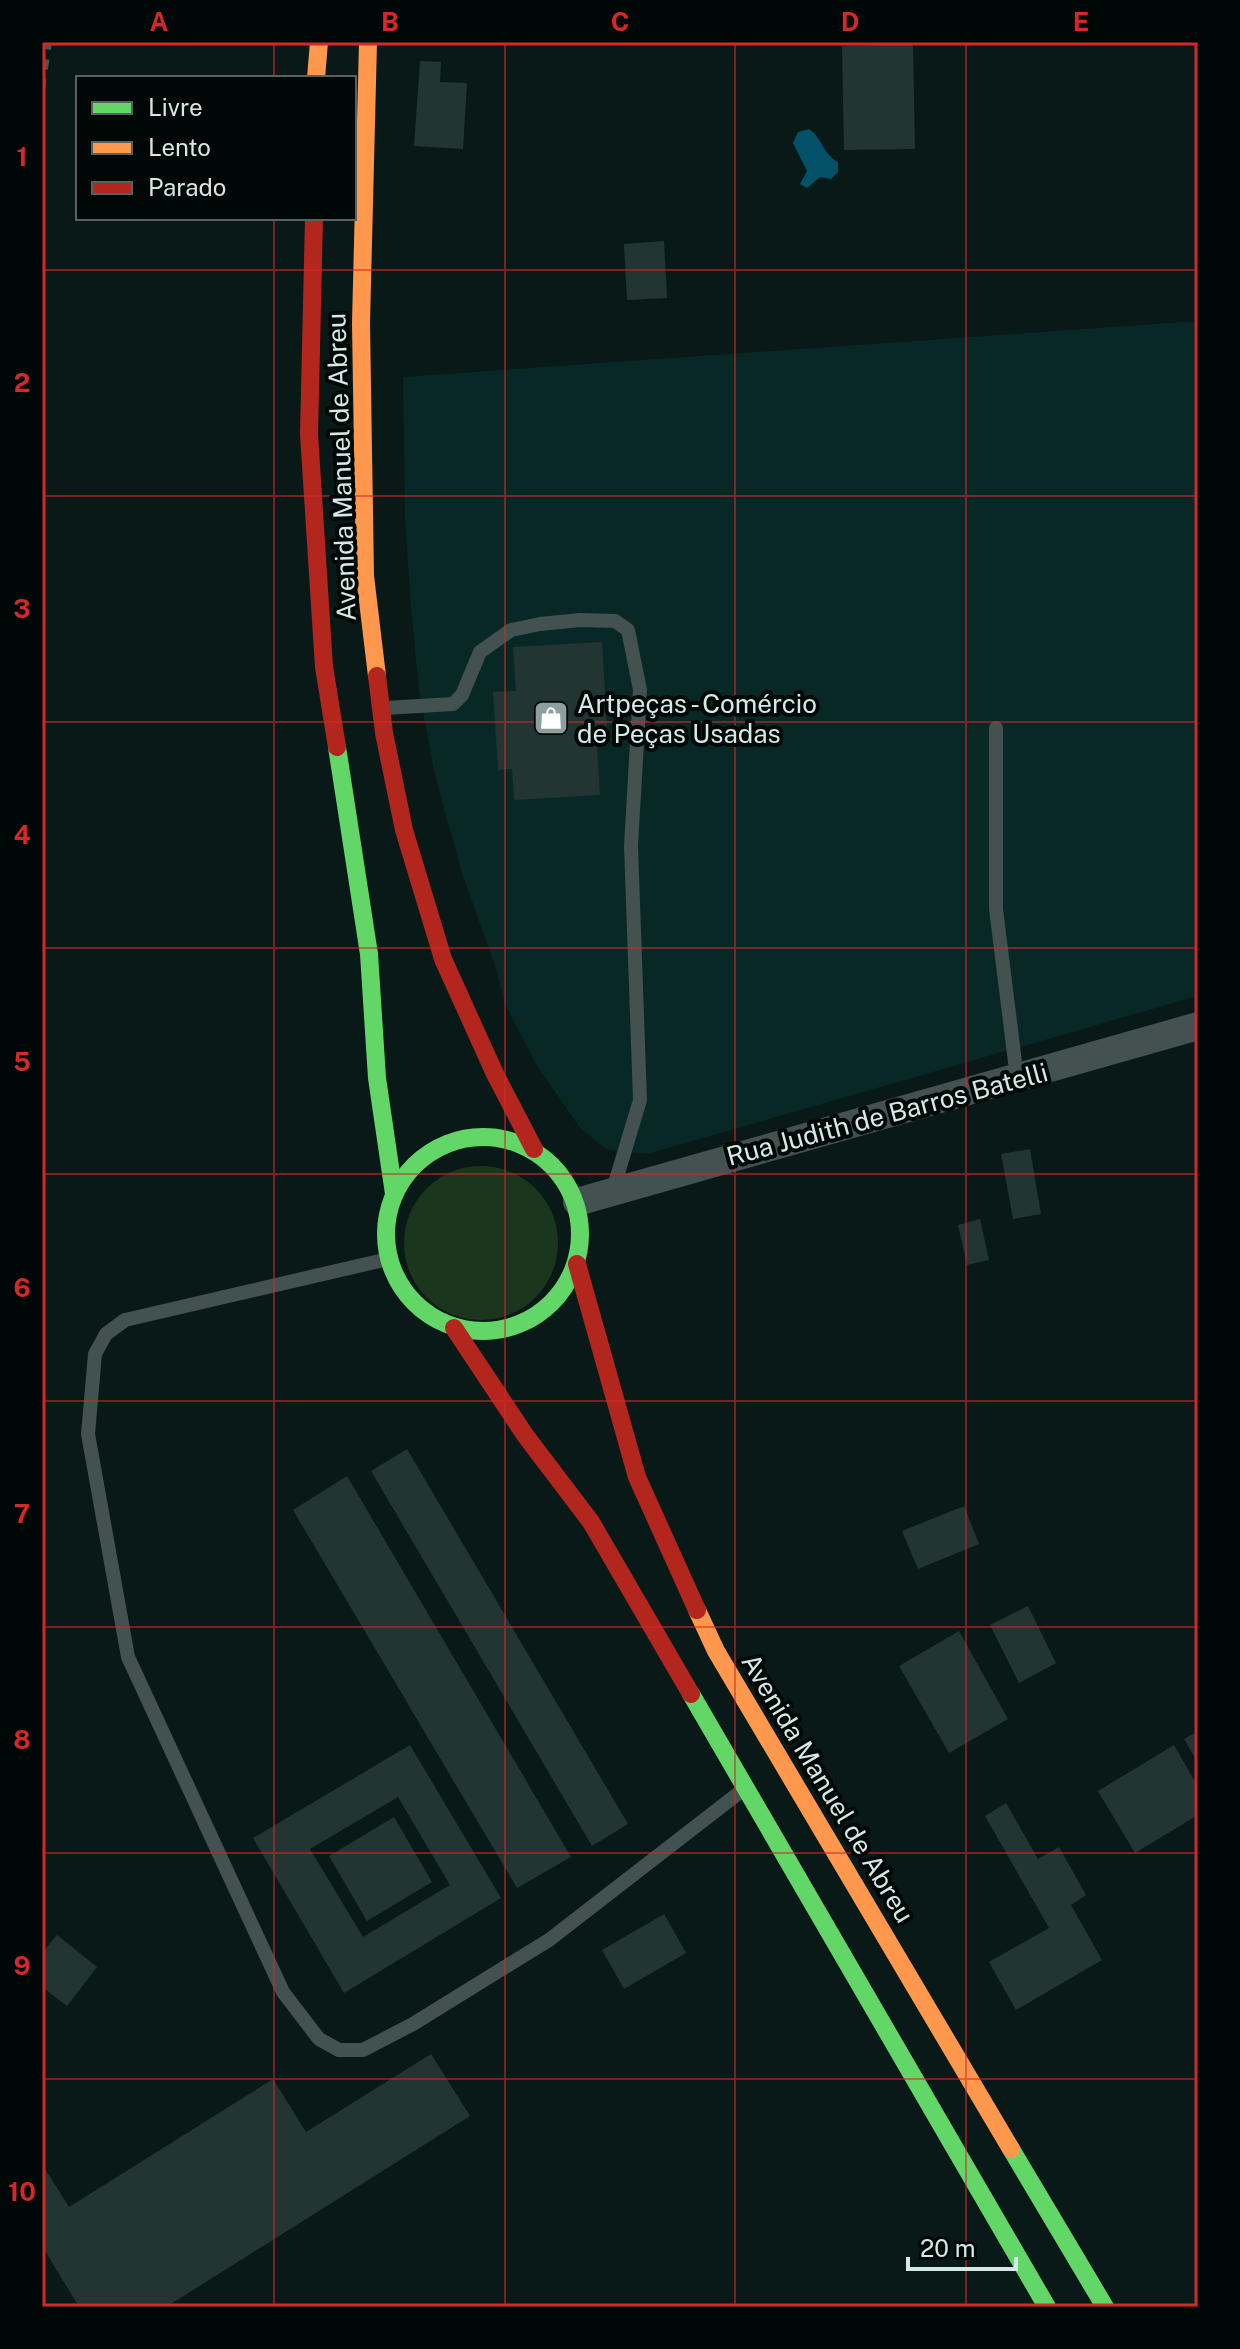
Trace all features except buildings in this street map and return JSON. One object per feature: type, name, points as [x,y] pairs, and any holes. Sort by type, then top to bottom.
[{"type":"main road","points":[[316,76],[319,42]]},
{"type":"main road","name":"Avenida Manuel de Abreu","points":[[368,42],[361,323],[365,576],[381,709],[404,830],[443,959],[495,1074],[534,1149]]},
{"type":"main road","name":"Avenida Manuel de Abreu","points":[[314,220],[309,434],[324,667],[369,954],[377,1078],[394,1194]]},
{"type":"main road","points":[[495,1135],[534,1149],[560,1171],[577,1202],[582,1233],[577,1264],[558,1297],[528,1321],[491,1332],[454,1328],[424,1313],[402,1289],[388,1259],[385,1226],[394,1194],[418,1160],[454,1140],[495,1135]]},
{"type":"main road","name":"Avenida Manuel de Abreu","points":[[577,1264],[637,1477],[716,1651],[1105,2307]]},
{"type":"main road","points":[[454,1328],[525,1435],[591,1522],[1047,2307]]},
{"type":"street","name":"Rua Judith de Barros Batelli","points":[[577,1202],[1198,1026]]},
{"type":"lane","points":[[381,709],[453,704],[462,695],[480,652],[511,630],[580,620],[615,621],[628,630],[640,690],[631,846],[640,1100],[613,1190]]},
{"type":"lane","points":[[996,728],[996,909],[1017,1078]]},
{"type":"lane","points":[[388,1259],[125,1320],[106,1334],[95,1354],[88,1434],[128,1657],[283,1992],[319,2039],[339,2050],[363,2050],[413,2024],[549,1940],[745,1789]]},
{"type":"shaded area","points":[[1198,321],[1198,996],[647,1154],[606,1149],[580,1128],[536,1064],[506,1006],[462,873],[435,776],[419,690],[411,608],[405,518],[403,377]]},
{"type":"green space","points":[[481,1166],[510,1172],[535,1189],[552,1214],[558,1243],[552,1272],[535,1297],[510,1314],[481,1320],[452,1314],[427,1297],[410,1272],[404,1243],[410,1214],[427,1189],[452,1172]]},
{"type":"water","points":[[809,129],[838,162],[838,172],[831,179],[820,177],[807,188],[800,184],[807,171],[793,143],[798,132]]},
{"type":"railway","points":[[42,89],[49,42]]},
{"type":"traffic: fast","points":[[337,747],[369,954],[377,1078],[394,1194]]},
{"type":"traffic: fast","points":[[483,1137],[520,1144],[552,1165],[573,1197],[580,1234],[573,1271],[552,1303],[520,1324],[483,1331],[446,1324],[414,1303],[393,1271],[386,1234],[393,1197],[414,1165],[446,1144],[483,1137]]},
{"type":"traffic: fast","points":[[691,1694],[1047,2307]]},
{"type":"traffic: fast","points":[[1011,2149],[1105,2307]]},
{"type":"traffic: slow","points":[[316,76],[319,42]]},
{"type":"traffic: slow","points":[[368,42],[361,323],[365,576],[377,676]]},
{"type":"traffic: slow","points":[[697,1610],[716,1651],[1011,2149]]},
{"type":"traffic: jam","points":[[314,220],[309,434],[324,667],[337,747]]},
{"type":"traffic: jam","points":[[377,676],[384,733],[404,830],[443,959],[495,1074],[534,1149]]},
{"type":"traffic: jam","points":[[577,1264],[637,1477],[697,1610]]},
{"type":"traffic: jam","points":[[454,1328],[525,1435],[591,1522],[691,1694]]},
{"type":"place","name":"Artpeças - Comércio de Peças Usadas","points":[[551,718]]}]
